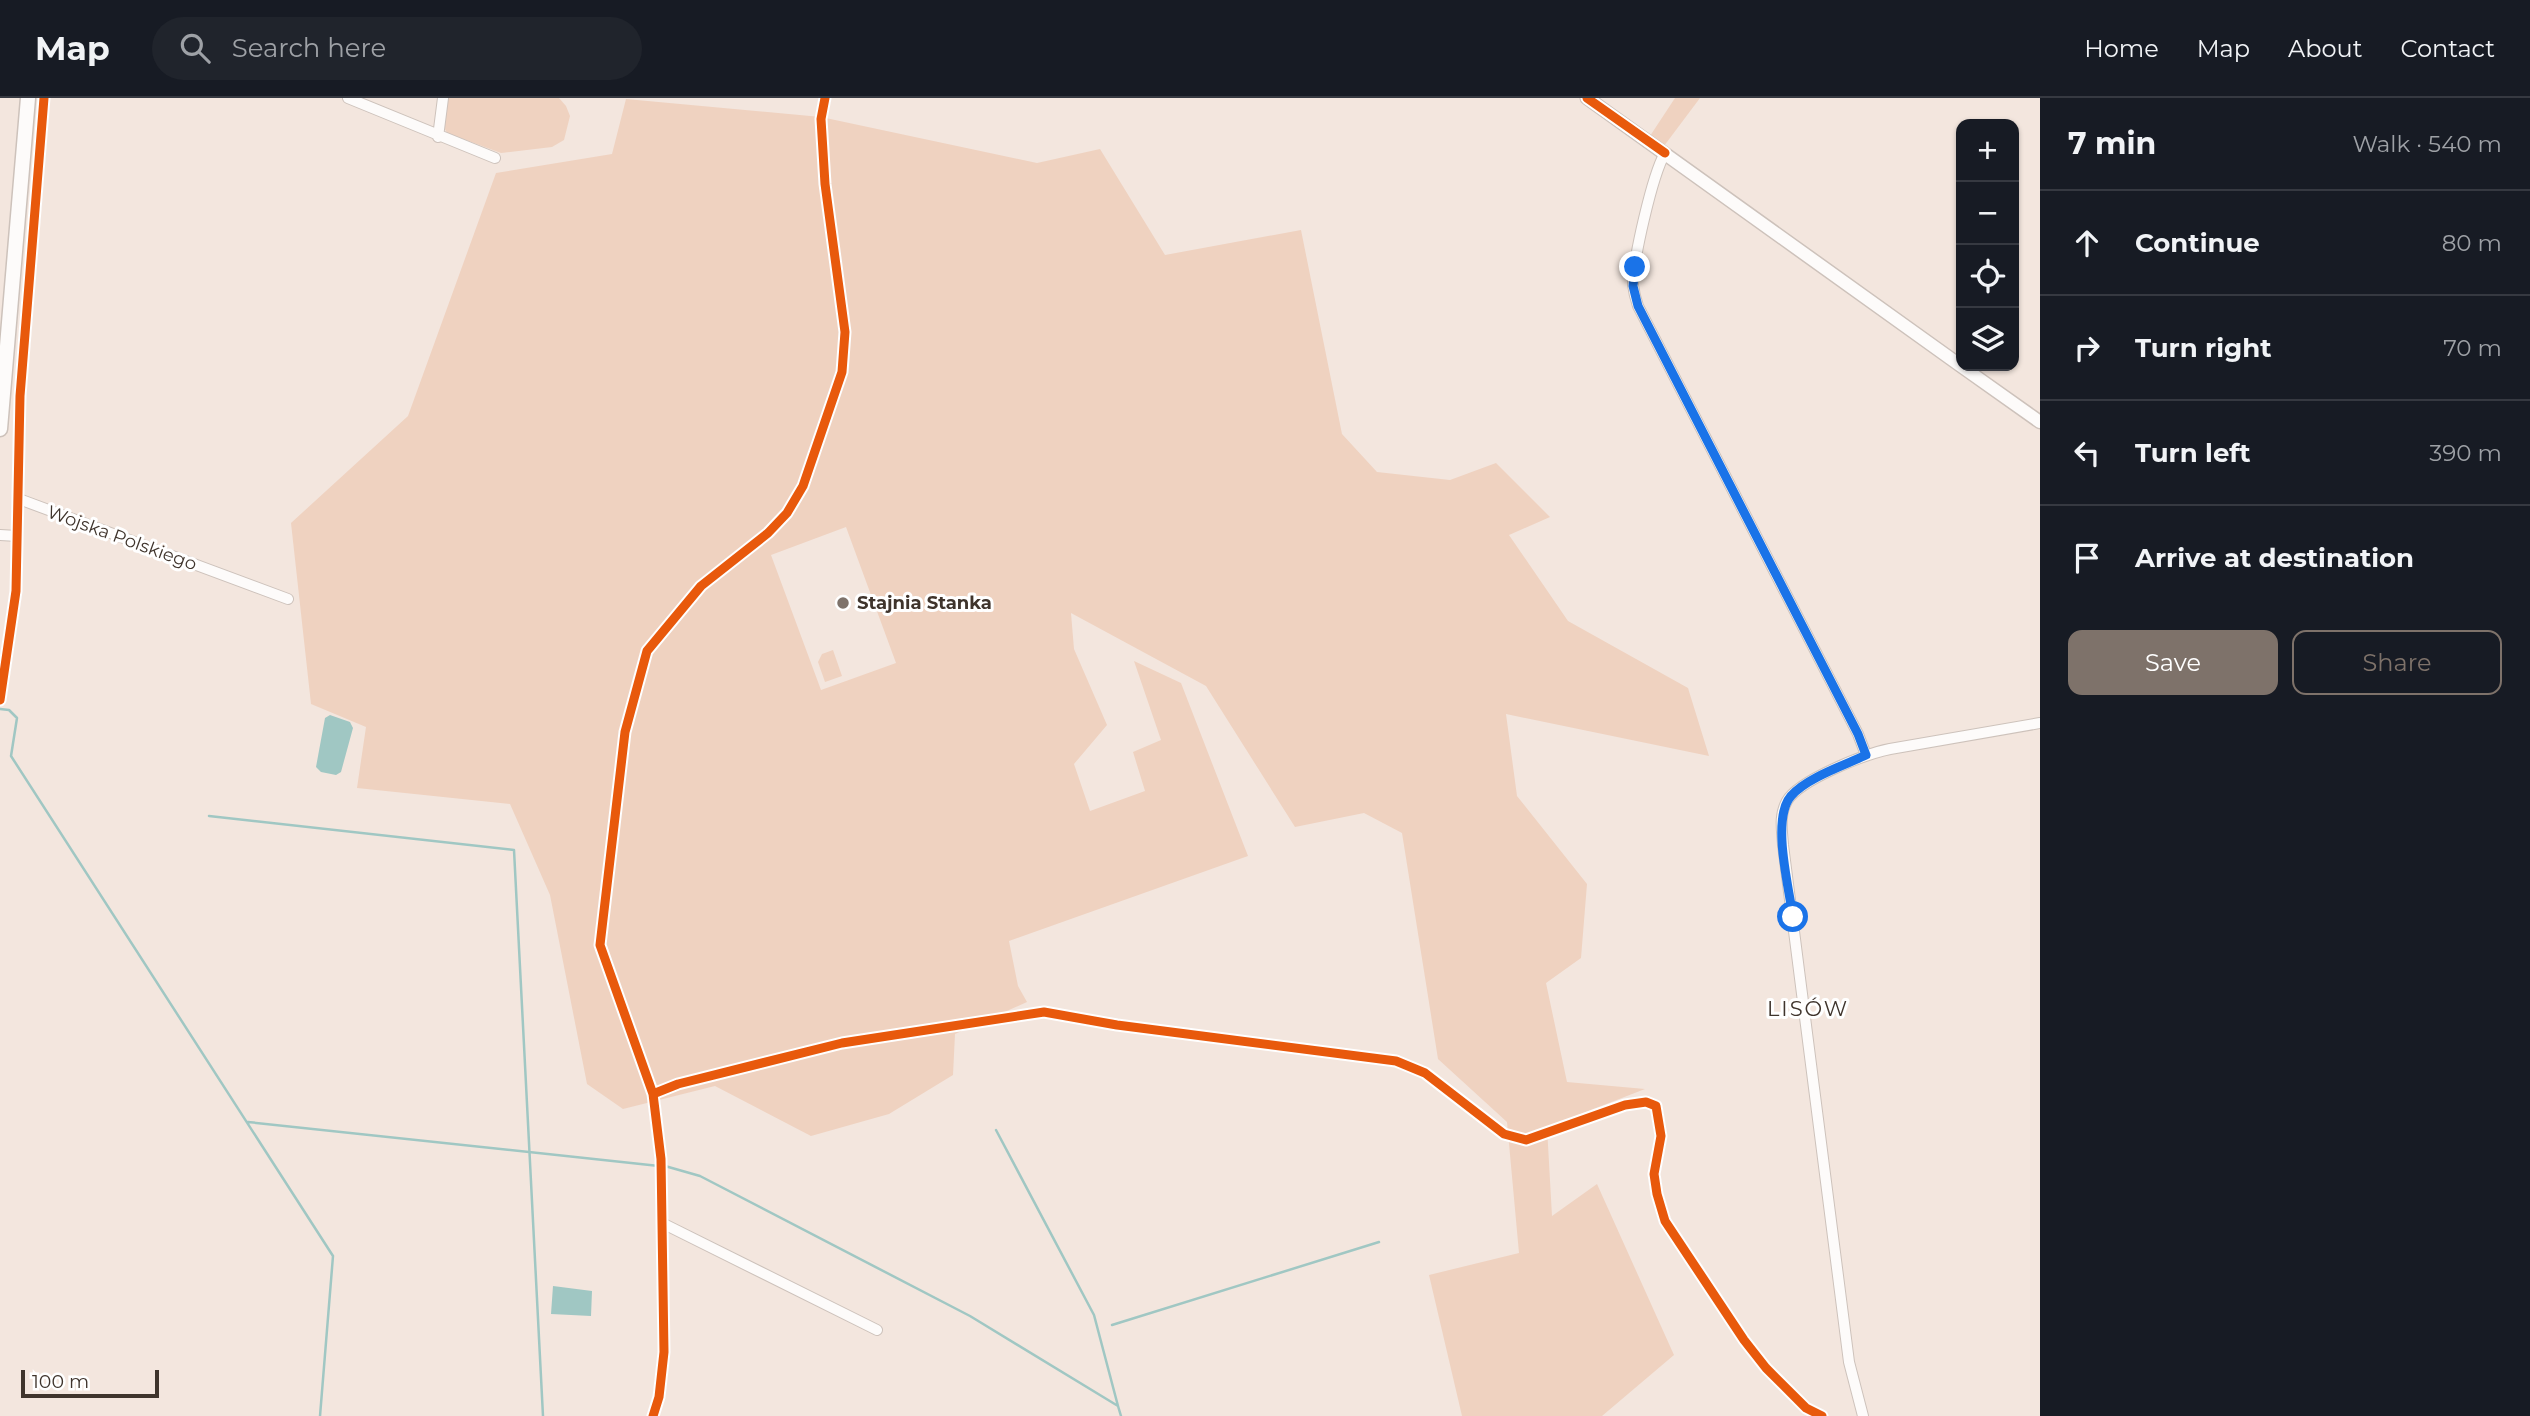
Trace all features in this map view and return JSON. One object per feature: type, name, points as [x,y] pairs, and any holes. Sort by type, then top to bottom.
[{"type":"main road","points":[[0,429],[28,98]]},
{"type":"street","points":[[0,699],[16,592],[20,396],[44,98]]},
{"type":"street","points":[[348,98],[495,158]]},
{"type":"street","points":[[438,136],[443,98]]},
{"type":"street","points":[[653,1416],[659,1397],[664,1352],[661,1159],[653,1094],[600,945],[625,732],[647,651],[701,586],[768,533],[787,513],[803,486],[842,372],[845,331],[825,184],[821,119],[825,98]]},
{"type":"street","points":[[1587,98],[1956,362]]},
{"type":"street","points":[[1665,153],[1657,172],[1634,276],[1634,293],[1638,306],[1846,710],[1866,755]]},
{"type":"street","points":[[1968,371],[2040,422]]},
{"type":"street","name":"Wojska Polskiego","points":[[19,499],[288,599]]},
{"type":"street","points":[[0,535],[17,536]]},
{"type":"street","points":[[1863,1416],[1849,1362],[1781,822],[1783,810],[1795,792],[1866,755],[2040,723]]},
{"type":"street","points":[[1656,1106],[1661,1136],[1654,1174],[1665,1221],[1744,1340],[1766,1368],[1806,1408],[1822,1416]]},
{"type":"street","points":[[662,1223],[877,1330]]},
{"type":"shaded area","points":[[447,98],[559,98],[570,116],[564,140],[552,147],[501,153],[447,133],[444,127]]},
{"type":"shaded area","points":[[1675,98],[1700,98],[1664,146],[1650,136]]},
{"type":"shaded area","points":[[626,99],[821,117],[1037,163],[1100,149],[1165,255],[1301,230],[1342,434],[1377,472],[1450,480],[1496,463],[1550,517],[1509,535],[1568,621],[1688,688],[1709,756],[1506,714],[1517,796],[1587,884],[1581,958],[1546,983],[1567,1082],[1645,1089],[1547,1127],[1552,1216],[1597,1184],[1674,1355],[1602,1416],[1462,1416],[1429,1275],[1519,1253],[1507,1122],[1438,1059],[1402,833],[1364,813],[1295,827],[1206,686],[1071,613],[1074,649],[1107,725],[1074,764],[1090,811],[1145,791],[1133,752],[1161,740],[1134,661],[1181,683],[1248,856],[1009,941],[1018,986],[1027,1002],[955,1034],[953,1075],[889,1114],[811,1136],[715,1086],[623,1109],[587,1084],[550,895],[510,804],[357,788],[366,727],[311,704],[291,523],[408,416],[496,173],[612,154]],"holes":[[[846,527],[896,663],[821,690],[771,555]]]},
{"type":"shaded area","points":[[833,650],[842,676],[825,682],[818,662],[822,654]]},
{"type":"water","points":[[330,715],[350,722],[353,728],[341,772],[336,775],[321,772],[316,767],[325,718]]},
{"type":"water","points":[[553,1286],[592,1291],[591,1316],[551,1314]]},
{"type":"waterway","points":[[0,709],[9,710],[17,718],[11,756],[333,1256],[320,1416]]},
{"type":"waterway","points":[[209,816],[514,850],[543,1416]]},
{"type":"waterway","points":[[248,1122],[659,1166]]},
{"type":"waterway","points":[[996,1130],[1094,1315],[1118,1406]]},
{"type":"waterway","points":[[665,1166],[700,1176],[970,1316],[1118,1406],[1121,1416]]},
{"type":"waterway","points":[[1112,1325],[1379,1242]]},
{"type":"cycle path","points":[[0,700],[16,591],[20,396],[44,98]]},
{"type":"cycle path","points":[[653,1416],[659,1397],[664,1352],[661,1159],[653,1094],[600,945],[625,732],[647,651],[701,586],[768,533],[787,513],[803,486],[842,372],[845,332],[825,184],[821,119],[825,98]]},
{"type":"cycle path","points":[[1587,98],[1665,153]]},
{"type":"cycle path","points":[[653,1094],[678,1084],[842,1043],[1044,1012],[1117,1025],[1396,1061],[1425,1073],[1504,1134],[1526,1140],[1625,1105],[1646,1102],[1656,1106],[1661,1136],[1654,1174],[1665,1221],[1744,1340],[1766,1368],[1806,1408],[1822,1416]]},
{"type":"place","name":"Stajnia Stanka","points":[[843,603]]},
{"type":"district","name":"LISÓW","points":[[1808,1009]]},
{"type":"route","points":[[1635,267],[1633,286],[1638,306],[1858,734],[1866,755],[1802,786],[1786,802],[1781,822],[1793,917]]}]
